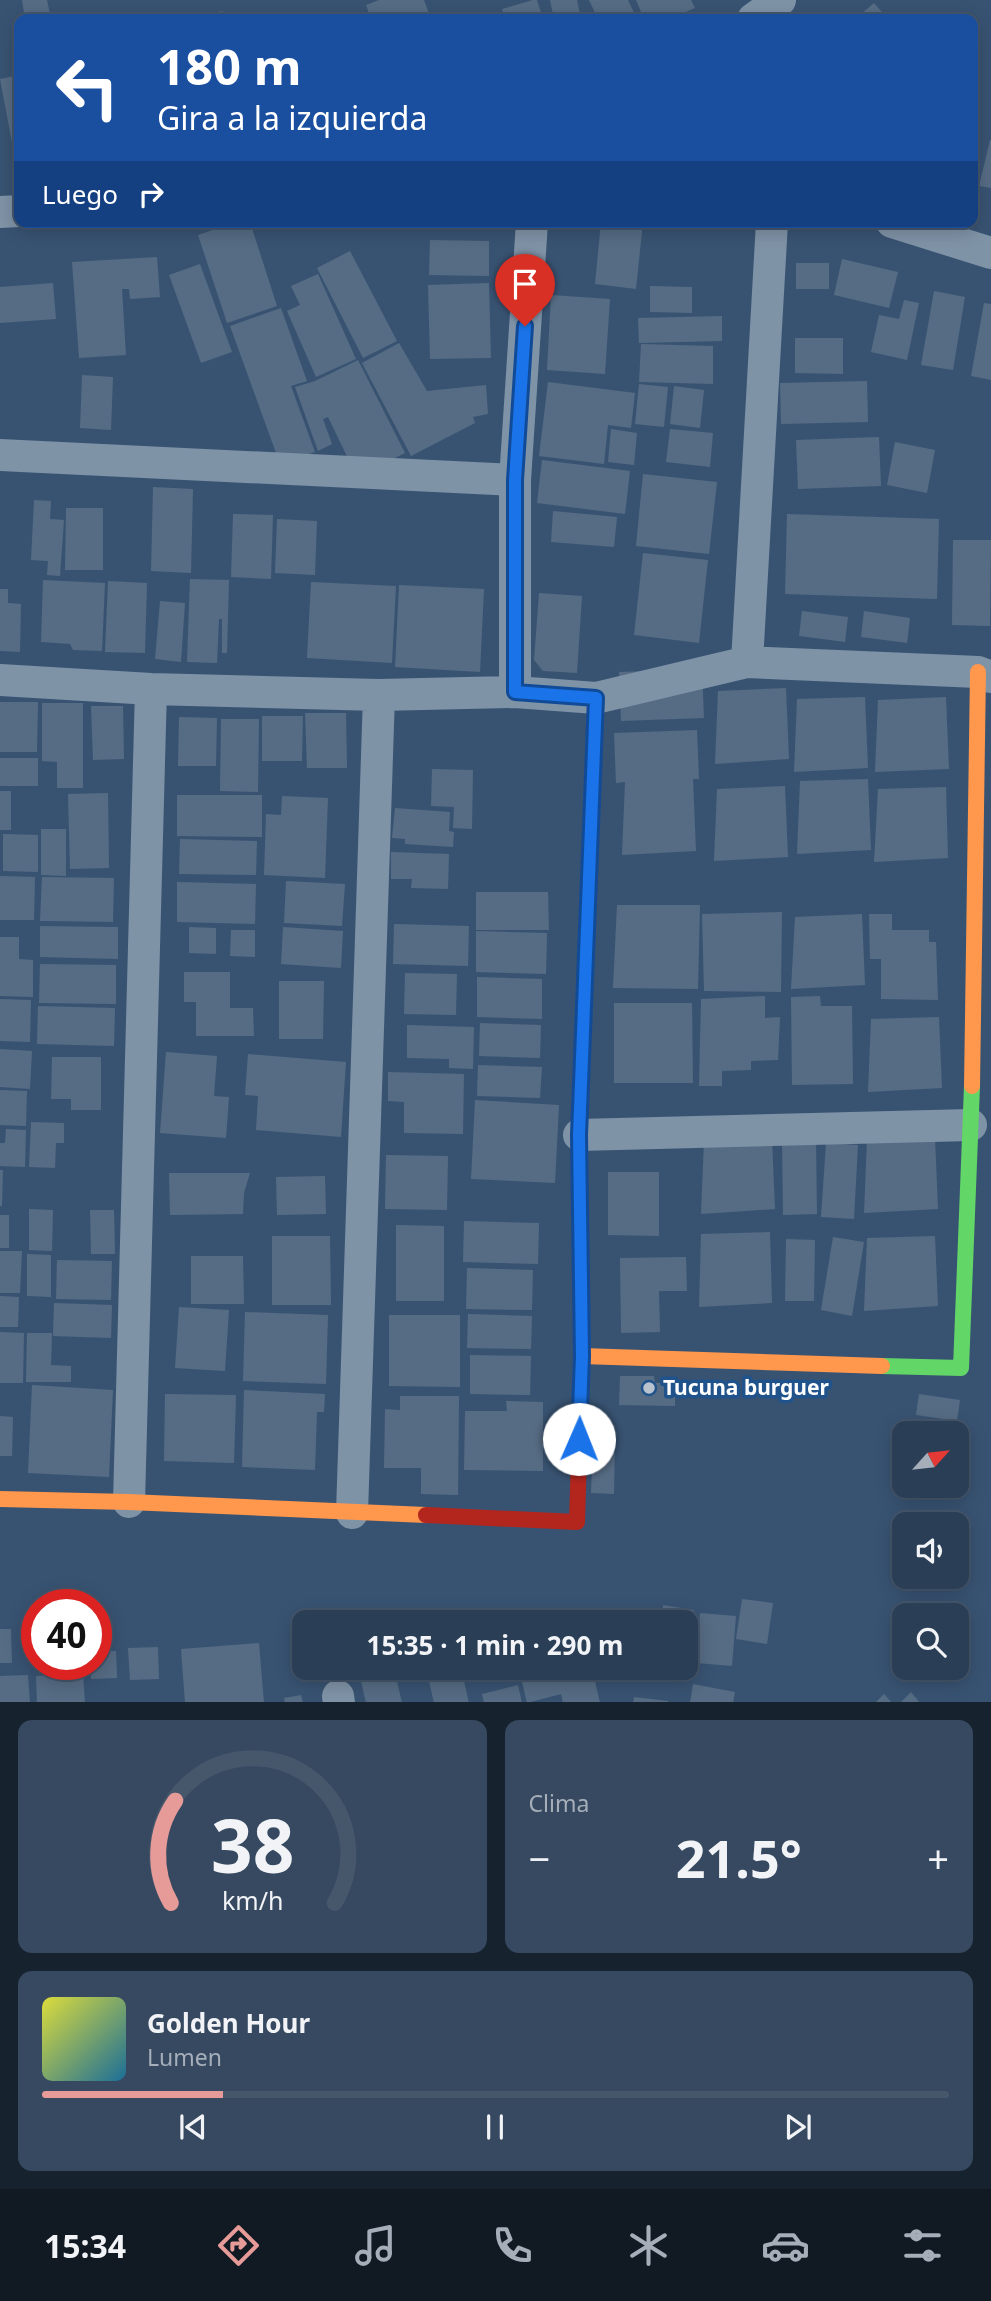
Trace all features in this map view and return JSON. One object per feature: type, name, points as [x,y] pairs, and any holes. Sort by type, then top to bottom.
[{"type":"street","points":[[760,14],[780,0]]},
{"type":"street","points":[[515,692],[515,480],[532,228]]},
{"type":"street","points":[[747,662],[772,228]]},
{"type":"street","points":[[911,228],[991,253]]},
{"type":"street","points":[[0,455],[515,480]]},
{"type":"street","points":[[0,680],[151,689],[379,695],[515,692],[596,698],[747,662],[985,674],[961,1368],[582,1356]]},
{"type":"street","points":[[129,1502],[151,689]]},
{"type":"street","points":[[352,1513],[379,695]]},
{"type":"street","points":[[0,1499],[129,1502],[577,1522],[582,1356],[579,1135],[596,698]]},
{"type":"street","points":[[579,1135],[971,1125]]},
{"type":"building","points":[[22,0],[47,0],[50,14],[24,14]]},
{"type":"building","points":[[379,0],[424,0],[429,14],[369,14],[366,5]]},
{"type":"building","points":[[537,0],[541,14],[504,14],[502,9]]},
{"type":"building","points":[[550,0],[577,0],[580,14],[553,14]]},
{"type":"building","points":[[589,0],[628,0],[635,14],[596,14]]},
{"type":"building","points":[[636,0],[691,0],[695,8],[681,14],[642,14]]},
{"type":"building","points":[[874,3],[884,14],[861,14]]},
{"type":"building","points":[[14,76],[14,148],[13,148],[0,79]]},
{"type":"building","points":[[991,140],[991,188],[979,186]]},
{"type":"building","points":[[218,228],[252,228],[277,306],[227,323],[198,235]]},
{"type":"building","points":[[600,228],[642,228],[636,289],[595,284]]},
{"type":"building","points":[[430,240],[489,241],[489,276],[429,275]]},
{"type":"building","points":[[350,251],[397,341],[363,358],[317,268]]},
{"type":"building","points":[[157,257],[160,297],[130,299],[129,289],[122,289],[126,355],[79,358],[72,262]]},
{"type":"building","points":[[842,259],[898,272],[889,308],[834,295]]},
{"type":"building","points":[[796,263],[829,263],[829,289],[796,289]]},
{"type":"building","points":[[200,264],[232,352],[201,363],[169,275]]},
{"type":"building","points":[[318,274],[356,359],[316,377],[287,311],[300,305],[291,286]]},
{"type":"building","points":[[53,283],[56,319],[0,323],[0,287]]},
{"type":"building","points":[[489,283],[491,358],[430,359],[428,285]]},
{"type":"building","points":[[650,286],[692,287],[692,313],[650,312]]},
{"type":"building","points":[[934,291],[965,297],[953,370],[921,365]]},
{"type":"building","points":[[551,295],[610,299],[605,374],[547,370]]},
{"type":"building","points":[[904,300],[919,303],[907,360],[871,352],[879,315],[899,319]]},
{"type":"building","points":[[984,303],[991,304],[991,380],[971,376]]},
{"type":"building","points":[[281,308],[307,381],[291,386],[315,452],[280,464],[230,326]]},
{"type":"building","points":[[722,316],[722,341],[639,343],[638,318]]},
{"type":"building","points":[[795,338],[843,338],[843,374],[795,373]]},
{"type":"building","points":[[399,343],[427,391],[486,385],[488,414],[473,417],[475,423],[411,456],[362,363]]},
{"type":"building","points":[[641,344],[713,346],[713,384],[639,382]]},
{"type":"building","points":[[358,360],[405,453],[354,471],[328,417],[323,419],[332,444],[318,451],[295,387],[315,381]]},
{"type":"building","points":[[82,375],[113,377],[111,430],[80,428]]},
{"type":"building","points":[[867,381],[868,422],[781,424],[780,383]]},
{"type":"building","points":[[548,382],[635,393],[631,428],[608,425],[604,464],[539,456]]},
{"type":"building","points":[[639,384],[668,387],[664,427],[635,424]]},
{"type":"building","points":[[674,386],[704,390],[700,428],[670,424]]},
{"type":"building","points":[[611,429],[637,433],[634,465],[608,462]]},
{"type":"building","points":[[670,429],[713,433],[710,467],[666,462]]},
{"type":"building","points":[[879,437],[881,486],[798,489],[796,440]]},
{"type":"building","points":[[895,442],[935,450],[927,493],[887,485]]},
{"type":"building","points":[[542,460],[630,471],[625,514],[537,503]]},
{"type":"building","points":[[643,474],[717,482],[709,554],[636,546]]},
{"type":"building","points":[[153,487],[193,489],[191,573],[151,571]]},
{"type":"building","points":[[34,500],[51,501],[50,519],[64,520],[60,576],[47,575],[48,561],[31,560]]},
{"type":"building","points":[[66,508],[103,508],[103,570],[65,570]]},
{"type":"building","points":[[553,511],[617,517],[614,547],[551,542]]},
{"type":"building","points":[[233,514],[273,515],[271,579],[231,577]]},
{"type":"building","points":[[787,514],[939,519],[937,599],[785,594]]},
{"type":"building","points":[[277,519],[317,521],[315,575],[275,573]]},
{"type":"building","points":[[953,540],[991,540],[990,626],[952,625]]},
{"type":"building","points":[[643,553],[708,560],[699,643],[634,635]]},
{"type":"building","points":[[190,579],[229,580],[227,653],[222,653],[222,619],[219,619],[217,663],[187,662]]},
{"type":"building","points":[[43,580],[105,583],[102,651],[73,650],[70,644],[41,642]]},
{"type":"building","points":[[108,581],[147,583],[145,653],[105,652]]},
{"type":"building","points":[[311,582],[396,586],[392,663],[307,658]]},
{"type":"building","points":[[399,585],[484,589],[480,672],[395,667]]},
{"type":"building","points":[[0,589],[8,589],[8,603],[21,604],[20,652],[0,651]]},
{"type":"building","points":[[539,593],[582,596],[577,673],[543,671],[534,660]]},
{"type":"building","points":[[160,601],[185,603],[181,662],[155,659]]},
{"type":"building","points":[[802,611],[848,617],[845,642],[799,636]]},
{"type":"building","points":[[864,611],[910,618],[907,643],[861,637]]},
{"type":"building","points":[[702,669],[704,718],[621,721],[619,672]]},
{"type":"building","points":[[786,688],[789,759],[715,764],[718,691]]},
{"type":"building","points":[[865,697],[868,768],[794,772],[797,699]]},
{"type":"building","points":[[946,697],[949,769],[875,772],[878,700]]},
{"type":"building","points":[[0,702],[38,702],[37,752],[0,752]]},
{"type":"building","points":[[42,703],[83,703],[83,788],[57,788],[57,762],[42,761]]},
{"type":"building","points":[[91,706],[123,706],[124,759],[93,760]]},
{"type":"building","points":[[305,713],[346,713],[347,768],[307,768]]},
{"type":"building","points":[[262,716],[303,716],[302,761],[262,761]]},
{"type":"building","points":[[179,717],[217,718],[216,766],[178,766]]},
{"type":"building","points":[[221,719],[259,719],[258,792],[220,791]]},
{"type":"building","points":[[697,730],[699,779],[693,779],[696,851],[622,855],[625,782],[616,783],[614,733]]},
{"type":"building","points":[[0,758],[38,758],[38,786],[0,786]]},
{"type":"building","points":[[432,769],[473,770],[472,829],[453,828],[454,807],[431,806]]},
{"type":"building","points":[[868,779],[871,850],[797,854],[800,781]]},
{"type":"building","points":[[785,786],[788,857],[714,861],[717,789]]},
{"type":"building","points":[[946,787],[948,858],[874,862],[878,789]]},
{"type":"building","points":[[0,791],[11,791],[11,830],[0,830]]},
{"type":"building","points":[[108,793],[109,868],[70,869],[68,794]]},
{"type":"building","points":[[177,795],[262,795],[262,837],[177,836]]},
{"type":"building","points":[[282,796],[328,798],[325,878],[264,875],[266,814],[281,815]]},
{"type":"building","points":[[395,808],[450,812],[449,831],[454,832],[453,847],[405,844],[405,839],[392,838]]},
{"type":"building","points":[[41,829],[66,829],[66,876],[41,875]]},
{"type":"building","points":[[3,834],[38,835],[38,872],[3,871]]},
{"type":"building","points":[[180,839],[257,841],[256,875],[179,874]]},
{"type":"building","points":[[391,852],[449,854],[448,889],[411,888],[412,879],[391,879]]},
{"type":"building","points":[[0,876],[35,877],[34,920],[0,920]]},
{"type":"building","points":[[42,877],[114,878],[113,922],[40,921]]},
{"type":"building","points":[[286,881],[345,884],[342,926],[284,923]]},
{"type":"building","points":[[177,882],[256,884],[255,924],[177,922]]},
{"type":"building","points":[[476,892],[548,892],[549,930],[476,930]]},
{"type":"building","points":[[617,905],[700,905],[698,989],[613,988]]},
{"type":"building","points":[[782,912],[781,992],[704,991],[702,914]]},
{"type":"building","points":[[862,914],[865,985],[791,989],[795,917]]},
{"type":"building","points":[[869,914],[892,914],[892,930],[929,930],[929,942],[936,942],[938,1000],[881,999],[881,959],[870,959]]},
{"type":"building","points":[[394,924],[469,926],[468,966],[393,964]]},
{"type":"building","points":[[40,926],[118,927],[118,959],[40,957]]},
{"type":"building","points":[[189,927],[216,928],[216,954],[189,953]]},
{"type":"building","points":[[283,927],[343,931],[341,968],[281,964]]},
{"type":"building","points":[[231,930],[255,930],[255,957],[230,956]]},
{"type":"building","points":[[476,931],[547,933],[546,974],[476,972]]},
{"type":"building","points":[[0,937],[19,937],[19,959],[33,960],[33,997],[0,996]]},
{"type":"building","points":[[40,964],[116,965],[116,1004],[39,1003]]},
{"type":"building","points":[[184,972],[230,972],[230,1008],[253,1008],[254,1036],[196,1036],[196,1002],[184,1002]]},
{"type":"building","points":[[405,973],[457,974],[456,1015],[404,1014]]},
{"type":"building","points":[[477,977],[542,979],[542,1019],[477,1017]]},
{"type":"building","points":[[279,981],[324,981],[323,1039],[279,1039]]},
{"type":"building","points":[[765,996],[765,1018],[780,1017],[778,1060],[751,1061],[751,1070],[722,1071],[722,1086],[699,1086],[701,999]]},
{"type":"building","points":[[820,996],[821,1006],[852,1006],[853,1084],[792,1085],[791,997]]},
{"type":"building","points":[[0,999],[31,1000],[30,1042],[0,1041]]},
{"type":"building","points":[[614,1003],[692,1003],[693,1083],[614,1083]]},
{"type":"building","points":[[38,1006],[115,1008],[114,1046],[37,1044]]},
{"type":"building","points":[[939,1017],[942,1088],[868,1092],[871,1019]]},
{"type":"building","points":[[480,1023],[541,1025],[540,1058],[479,1056]]},
{"type":"building","points":[[407,1025],[474,1027],[473,1069],[449,1068],[449,1059],[407,1058]]},
{"type":"building","points":[[0,1049],[32,1051],[30,1089],[0,1087]]},
{"type":"building","points":[[166,1052],[217,1056],[214,1096],[229,1097],[226,1138],[160,1133]]},
{"type":"building","points":[[248,1054],[346,1062],[341,1137],[256,1130],[258,1096],[245,1095]]},
{"type":"building","points":[[52,1057],[101,1057],[101,1110],[71,1110],[71,1099],[51,1099]]},
{"type":"building","points":[[478,1065],[542,1067],[540,1098],[477,1096]]},
{"type":"building","points":[[388,1072],[464,1074],[463,1134],[404,1133],[404,1102],[388,1101]]},
{"type":"building","points":[[0,1090],[27,1091],[26,1126],[0,1125]]},
{"type":"building","points":[[475,1100],[559,1105],[555,1183],[471,1179]]},
{"type":"building","points":[[31,1122],[64,1123],[64,1143],[56,1143],[55,1168],[29,1167]]},
{"type":"building","points":[[6,1129],[26,1130],[25,1167],[0,1166],[0,1143],[5,1143]]},
{"type":"building","points":[[935,1138],[938,1209],[864,1213],[867,1140]]},
{"type":"building","points":[[772,1139],[775,1209],[701,1214],[704,1141]]},
{"type":"building","points":[[816,1140],[817,1214],[783,1215],[782,1141]]},
{"type":"building","points":[[826,1143],[858,1145],[854,1219],[821,1217]]},
{"type":"building","points":[[386,1155],[448,1156],[447,1210],[385,1209]]},
{"type":"building","points":[[0,1170],[3,1170],[2,1206],[0,1206]]},
{"type":"building","points":[[608,1172],[659,1172],[659,1236],[608,1235]]},
{"type":"building","points":[[169,1173],[250,1173],[244,1193],[243,1214],[170,1215]]},
{"type":"building","points":[[325,1176],[326,1214],[277,1215],[276,1177]]},
{"type":"building","points":[[29,1209],[53,1210],[52,1251],[29,1250]]},
{"type":"building","points":[[90,1210],[114,1210],[115,1254],[91,1254]]},
{"type":"building","points":[[0,1215],[9,1215],[9,1248],[0,1248]]},
{"type":"building","points":[[464,1221],[539,1223],[538,1264],[463,1262]]},
{"type":"building","points":[[396,1225],[444,1226],[444,1301],[396,1301]]},
{"type":"building","points":[[770,1232],[772,1303],[699,1307],[701,1234]]},
{"type":"building","points":[[272,1236],[330,1236],[331,1305],[272,1305]]},
{"type":"building","points":[[935,1236],[938,1306],[864,1311],[867,1238]]},
{"type":"building","points":[[833,1237],[864,1242],[852,1316],[821,1310]]},
{"type":"building","points":[[786,1239],[815,1240],[814,1301],[785,1301]]},
{"type":"building","points":[[0,1251],[22,1251],[20,1293],[0,1293]]},
{"type":"building","points":[[27,1254],[51,1255],[51,1297],[27,1296]]},
{"type":"building","points":[[191,1256],[243,1256],[244,1304],[191,1304]]},
{"type":"building","points":[[686,1257],[687,1291],[659,1291],[660,1332],[621,1333],[620,1258]]},
{"type":"building","points":[[57,1260],[112,1261],[111,1300],[56,1299]]},
{"type":"building","points":[[467,1268],[533,1270],[532,1310],[466,1309]]},
{"type":"building","points":[[0,1296],[19,1297],[18,1327],[0,1327]]},
{"type":"building","points":[[54,1303],[112,1305],[111,1338],[53,1336]]},
{"type":"building","points":[[179,1307],[229,1310],[225,1371],[175,1368]]},
{"type":"building","points":[[245,1312],[328,1315],[326,1384],[243,1381]]},
{"type":"building","points":[[468,1314],[532,1316],[531,1349],[467,1348]]},
{"type":"building","points":[[389,1315],[460,1315],[460,1387],[389,1386]]},
{"type":"building","points":[[0,1332],[24,1333],[23,1383],[0,1383]]},
{"type":"building","points":[[27,1333],[52,1333],[51,1365],[71,1366],[71,1382],[26,1382]]},
{"type":"building","points":[[470,1355],[531,1356],[530,1395],[470,1394]]},
{"type":"building","points":[[620,1376],[654,1376],[655,1383],[675,1383],[675,1406],[619,1405]]},
{"type":"building","points":[[32,1385],[113,1390],[109,1477],[28,1473]]},
{"type":"building","points":[[244,1390],[325,1394],[324,1412],[317,1412],[315,1470],[242,1467]]},
{"type":"building","points":[[165,1394],[236,1395],[234,1463],[164,1461]]},
{"type":"building","points":[[919,1394],[960,1400],[957,1421],[916,1415]]},
{"type":"building","points":[[400,1396],[459,1396],[458,1495],[421,1494],[421,1468],[384,1468],[385,1409],[400,1410]]},
{"type":"building","points":[[506,1401],[543,1402],[543,1471],[464,1470],[465,1411],[507,1411]]},
{"type":"building","points":[[0,1416],[13,1417],[12,1456],[0,1456]]},
{"type":"building","points":[[593,1440],[615,1440],[614,1494],[591,1493]]},
{"type":"building","points":[[742,1599],[773,1603],[767,1644],[736,1639]]},
{"type":"building","points":[[663,1605],[694,1610],[662,1610]]},
{"type":"building","points":[[700,1613],[736,1616],[732,1666],[698,1663]]},
{"type":"building","points":[[0,1629],[11,1629],[12,1663],[0,1663]]},
{"type":"building","points":[[259,1643],[264,1702],[185,1702],[181,1649]]},
{"type":"building","points":[[158,1647],[159,1679],[130,1680],[128,1648]]},
{"type":"building","points":[[112,1651],[116,1651],[117,1678],[112,1678]]},
{"type":"building","points":[[21,1675],[21,1680],[28,1680],[30,1702],[0,1702],[0,1676]]},
{"type":"building","points":[[36,1680],[83,1680],[85,1702],[37,1702]]},
{"type":"building","points":[[361,1680],[397,1680],[402,1702],[366,1702]]},
{"type":"building","points":[[429,1680],[464,1680],[469,1702],[434,1702]]},
{"type":"building","points":[[595,1680],[600,1702],[563,1702],[561,1694],[527,1702],[522,1682]]},
{"type":"building","points":[[693,1684],[735,1692],[733,1702],[690,1702]]},
{"type":"building","points":[[518,1685],[522,1702],[484,1702],[482,1694]]},
{"type":"building","points":[[911,1692],[919,1702],[901,1702]]},
{"type":"building","points":[[884,1694],[891,1702],[876,1702]]},
{"type":"building","points":[[301,1695],[303,1702],[285,1702],[284,1698]]},
{"type":"building","points":[[634,1697],[668,1701],[668,1702],[633,1702]]},
{"type":"traffic: fast","points":[[882,1366],[961,1368],[972,1086]]},
{"type":"traffic: slow","points":[[972,1086],[978,672]]},
{"type":"traffic: slow","points":[[581,1266],[579,1135],[596,698]]},
{"type":"traffic: slow","points":[[582,1356],[882,1366]]},
{"type":"traffic: slow","points":[[0,1499],[426,1515]]},
{"type":"traffic: jam","points":[[426,1515],[577,1522],[582,1356],[581,1266]]},
{"type":"place","name":"Tucuna burguer","points":[[649,1388]]},
{"type":"route","points":[[525,326],[515,480],[515,692],[596,698],[579,1135],[582,1356],[579,1439]]}]
